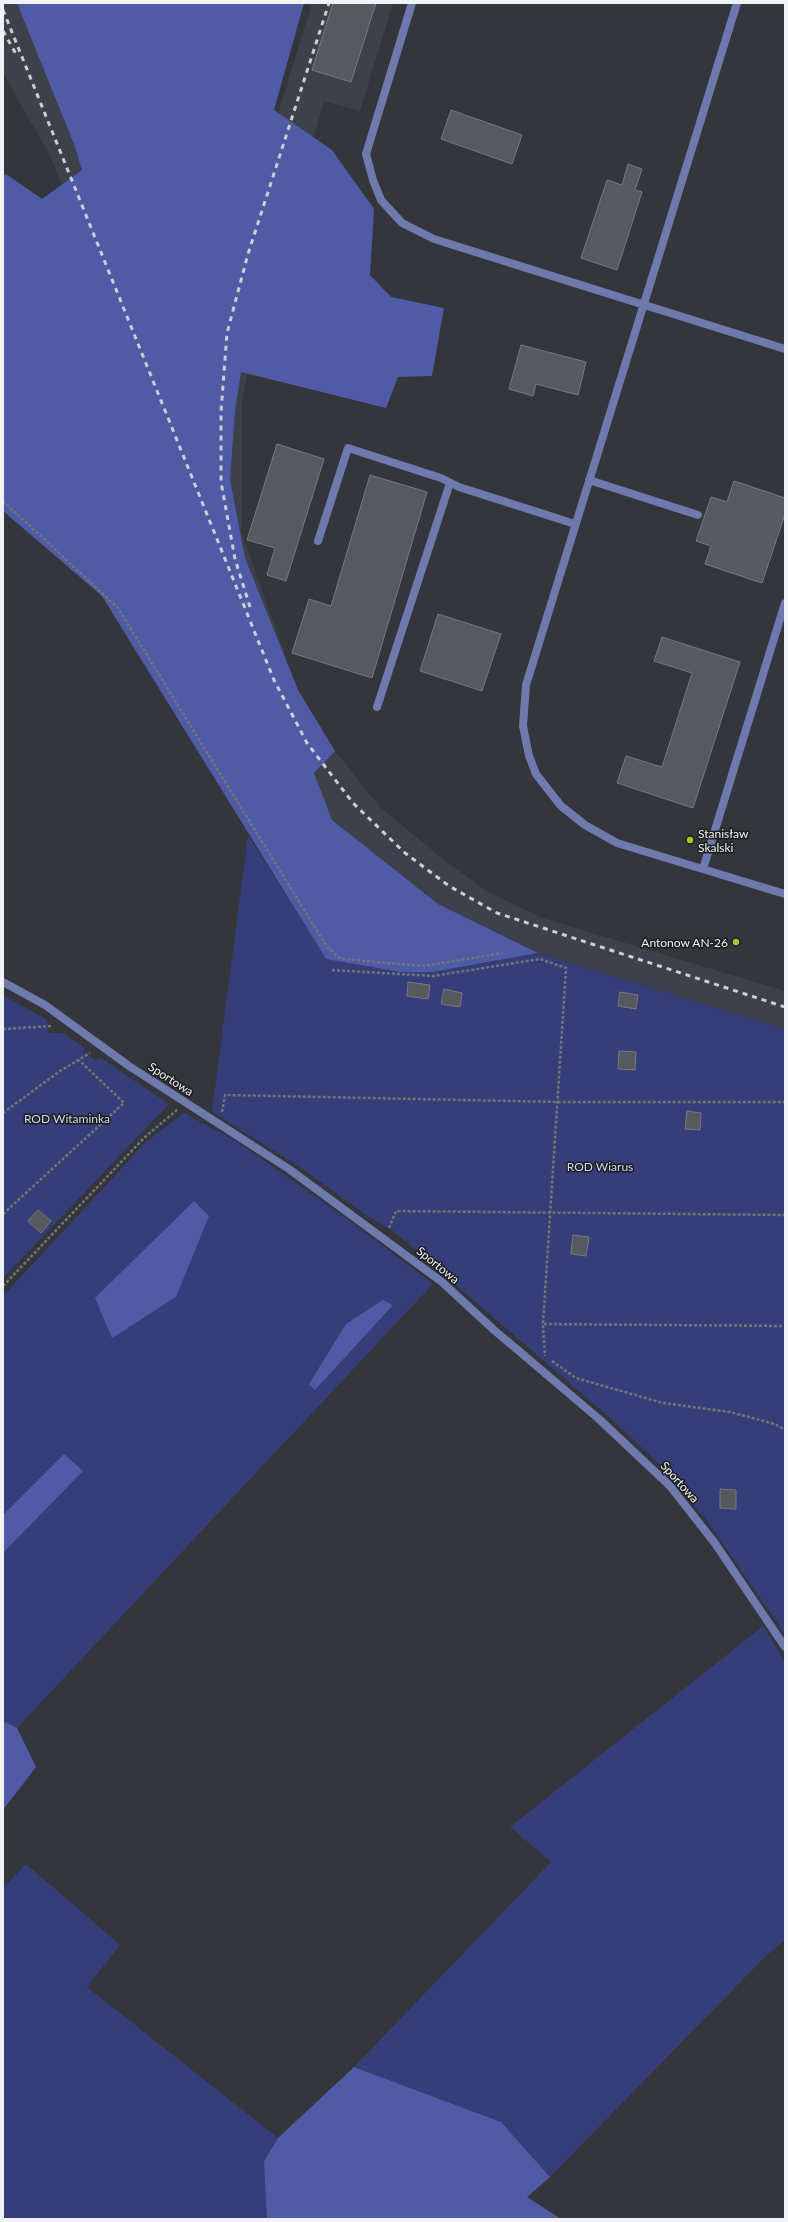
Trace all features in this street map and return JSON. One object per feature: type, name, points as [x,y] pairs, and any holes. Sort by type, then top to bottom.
[{"type":"street","points":[[412,3],[366,154],[373,180],[381,200],[402,223],[434,239],[785,349]]},
{"type":"street","points":[[737,3],[526,685],[523,726],[529,756],[536,774],[561,806],[585,825],[617,843],[785,894]]},
{"type":"street","points":[[318,541],[348,448],[441,478],[458,487],[575,524]]},
{"type":"street","points":[[589,480],[698,515]]},
{"type":"street","points":[[377,707],[450,483]]},
{"type":"street","points":[[702,869],[783,617],[785,602]]},
{"type":"street","name":"Sportowa","points":[[3,982],[45,1005],[129,1066],[289,1170],[442,1282],[494,1330],[599,1419],[670,1486],[714,1542],[785,1647]]},
{"type":"path","points":[[3,502],[118,608],[327,947],[341,959],[424,966],[502,953]]},
{"type":"path","points":[[332,970],[433,976],[540,959],[566,968],[559,1102],[543,1324],[544,1355],[576,1378],[663,1403],[730,1412],[775,1424],[785,1430]]},
{"type":"path","points":[[3,1029],[48,1026]]},
{"type":"path","points":[[3,1113],[60,1071],[87,1055]]},
{"type":"path","points":[[3,1214],[124,1103],[79,1060]]},
{"type":"path","points":[[221,1118],[225,1095],[559,1102],[785,1102]]},
{"type":"path","points":[[3,1286],[145,1137],[186,1103]]},
{"type":"path","points":[[389,1228],[396,1211],[551,1211],[785,1215]]},
{"type":"path","points":[[543,1324],[785,1326]]},
{"type":"shaded area","points":[[3,3],[17,3],[244,223],[312,3],[393,3],[360,111],[324,101],[253,344],[241,408],[241,532],[298,690],[335,751],[380,807],[439,856],[488,892],[543,918],[785,991],[785,1029],[538,953],[438,904],[332,820],[236,616],[50,156],[3,73]]},
{"type":"shaded area","points":[[17,3],[304,3],[274,110],[332,150],[374,209],[370,275],[391,297],[444,308],[432,376],[398,377],[386,408],[241,372],[235,411],[230,480],[245,558],[298,690],[335,751],[314,773],[332,820],[438,904],[538,953],[433,972],[401,972],[326,959],[102,596],[3,511],[3,175],[6,174],[42,199],[82,170],[74,144]]},
{"type":"shaded area","points":[[194,1201],[209,1216],[176,1297],[112,1338],[95,1298]]},
{"type":"shaded area","points":[[383,1300],[393,1305],[315,1390],[309,1384],[346,1324]]},
{"type":"shaded area","points":[[64,1454],[83,1471],[3,1553],[3,1515]]},
{"type":"shaded area","points":[[3,1721],[17,1728],[36,1767],[3,1810]]},
{"type":"shaded area","points":[[354,2067],[501,2122],[550,2177],[527,2197],[561,2219],[267,2219],[264,2161],[278,2138]]},
{"type":"green space","name":"ROD Wiarus","points":[[248,835],[326,959],[433,972],[538,953],[785,1029],[785,1634],[708,1522],[656,1461],[617,1424],[392,1230],[370,1218],[297,1165],[212,1112]]},
{"type":"green space","name":"ROD Witaminka","points":[[3,995],[47,1020],[49,1033],[64,1033],[86,1049],[82,1051],[95,1060],[101,1058],[169,1104],[3,1278]]},
{"type":"green space","points":[[184,1113],[236,1141],[343,1216],[433,1284],[17,1728],[3,1721],[3,1553],[82,1471],[64,1454],[3,1515],[3,1296],[147,1141]]},
{"type":"green space","points":[[763,1626],[785,1661],[785,1940],[766,1956],[550,2177],[501,2122],[354,2067],[551,1862],[510,1827]]},
{"type":"green space","points":[[26,1864],[120,1945],[87,1987],[278,2138],[264,2161],[267,2219],[3,2219],[3,1888]]},
{"type":"building","points":[[333,3],[376,3],[351,82],[312,70]]},
{"type":"building","points":[[451,110],[522,135],[512,164],[441,139]]},
{"type":"building","points":[[628,164],[642,169],[635,190],[642,192],[617,270],[581,258],[607,180],[622,185]]},
{"type":"building","points":[[521,345],[586,362],[578,395],[536,384],[533,396],[509,389]]},
{"type":"building","points":[[277,444],[324,459],[286,581],[267,575],[275,548],[247,540]]},
{"type":"building","points":[[370,475],[427,492],[372,678],[292,653],[309,599],[331,606]]},
{"type":"building","points":[[734,481],[785,498],[785,514],[762,583],[705,564],[711,546],[696,541],[711,497],[727,502]]},
{"type":"building","points":[[438,614],[501,634],[482,691],[420,671]]},
{"type":"building","points":[[662,637],[740,662],[693,808],[617,783],[626,756],[662,767],[692,673],[654,661]]},
{"type":"building","points":[[408,982],[430,985],[428,999],[407,996]]},
{"type":"building","points":[[444,989],[462,993],[460,1007],[441,1004]]},
{"type":"building","points":[[620,992],[638,995],[636,1009],[618,1006]]},
{"type":"building","points":[[619,1051],[636,1052],[635,1070],[618,1069]]},
{"type":"building","points":[[687,1111],[701,1113],[700,1130],[685,1129]]},
{"type":"building","points":[[38,1210],[51,1221],[41,1233],[28,1221]]},
{"type":"building","points":[[573,1235],[589,1237],[586,1256],[571,1254]]},
{"type":"building","points":[[720,1489],[736,1490],[736,1509],[720,1508]]},
{"type":"railway","points":[[250,607],[235,559],[221,482],[221,412],[227,333],[248,254],[329,3]]},
{"type":"railway","points":[[3,10],[274,680],[307,743],[353,803],[405,853],[449,886],[497,913],[785,1007]]},
{"type":"railway","points":[[3,31],[16,54]]},
{"type":"place","name":"Stanisław Skalski","points":[[690,840]]},
{"type":"place","name":"Antonow AN-26","points":[[736,942]]}]
